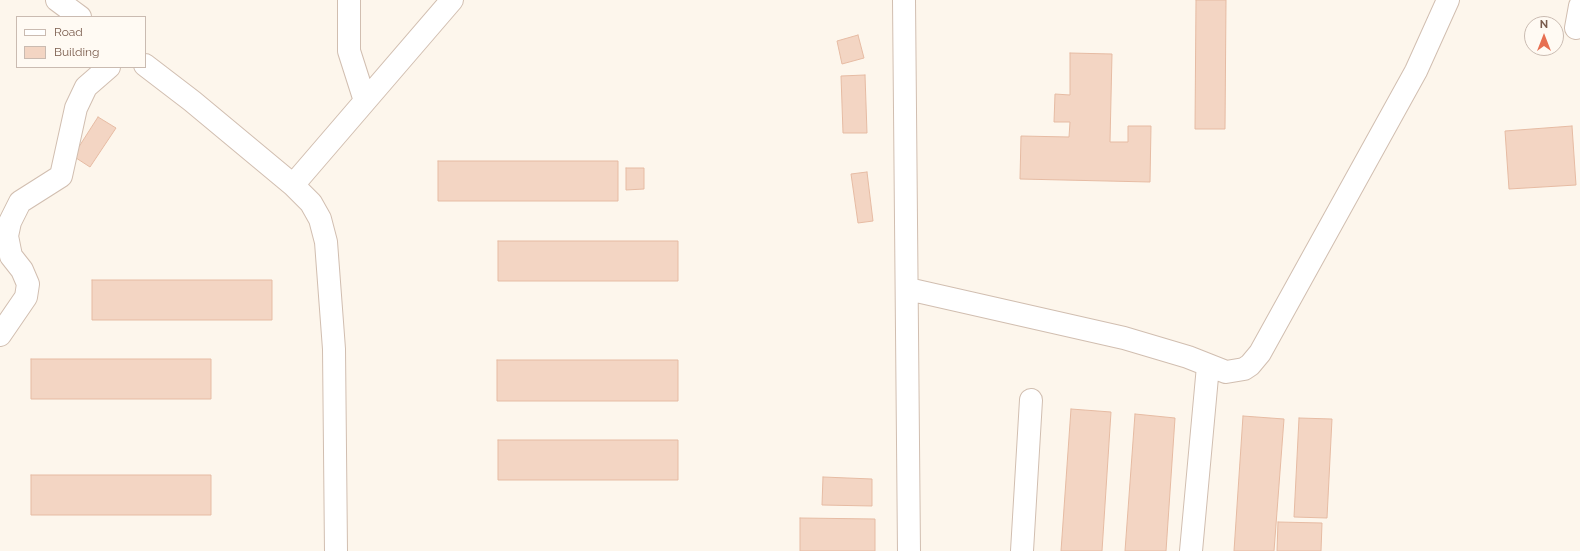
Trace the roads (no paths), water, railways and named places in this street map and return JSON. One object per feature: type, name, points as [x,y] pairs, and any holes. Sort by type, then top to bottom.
[{"type":"street","points":[[57,0],[79,16]]},
{"type":"street","points":[[349,0],[349,51],[365,101]]},
{"type":"street","points":[[293,185],[452,0]]},
{"type":"street","points":[[904,0],[908,289],[909,551]]},
{"type":"street","points":[[908,289],[1124,338],[1188,357],[1226,372],[1244,369],[1250,365],[1260,353],[1416,71],[1448,0]]},
{"type":"street","points":[[1576,28],[1580,6]]},
{"type":"street","points":[[146,66],[192,101],[293,185],[312,203],[320,219],[326,242],[334,349],[336,551]]},
{"type":"street","points":[[0,335],[26,297],[28,284],[22,270],[11,256],[7,236],[10,222],[20,202],[61,176],[76,108],[86,87],[108,68]]},
{"type":"street","points":[[1191,551],[1208,366]]},
{"type":"street","points":[[1022,551],[1031,400]]}]
